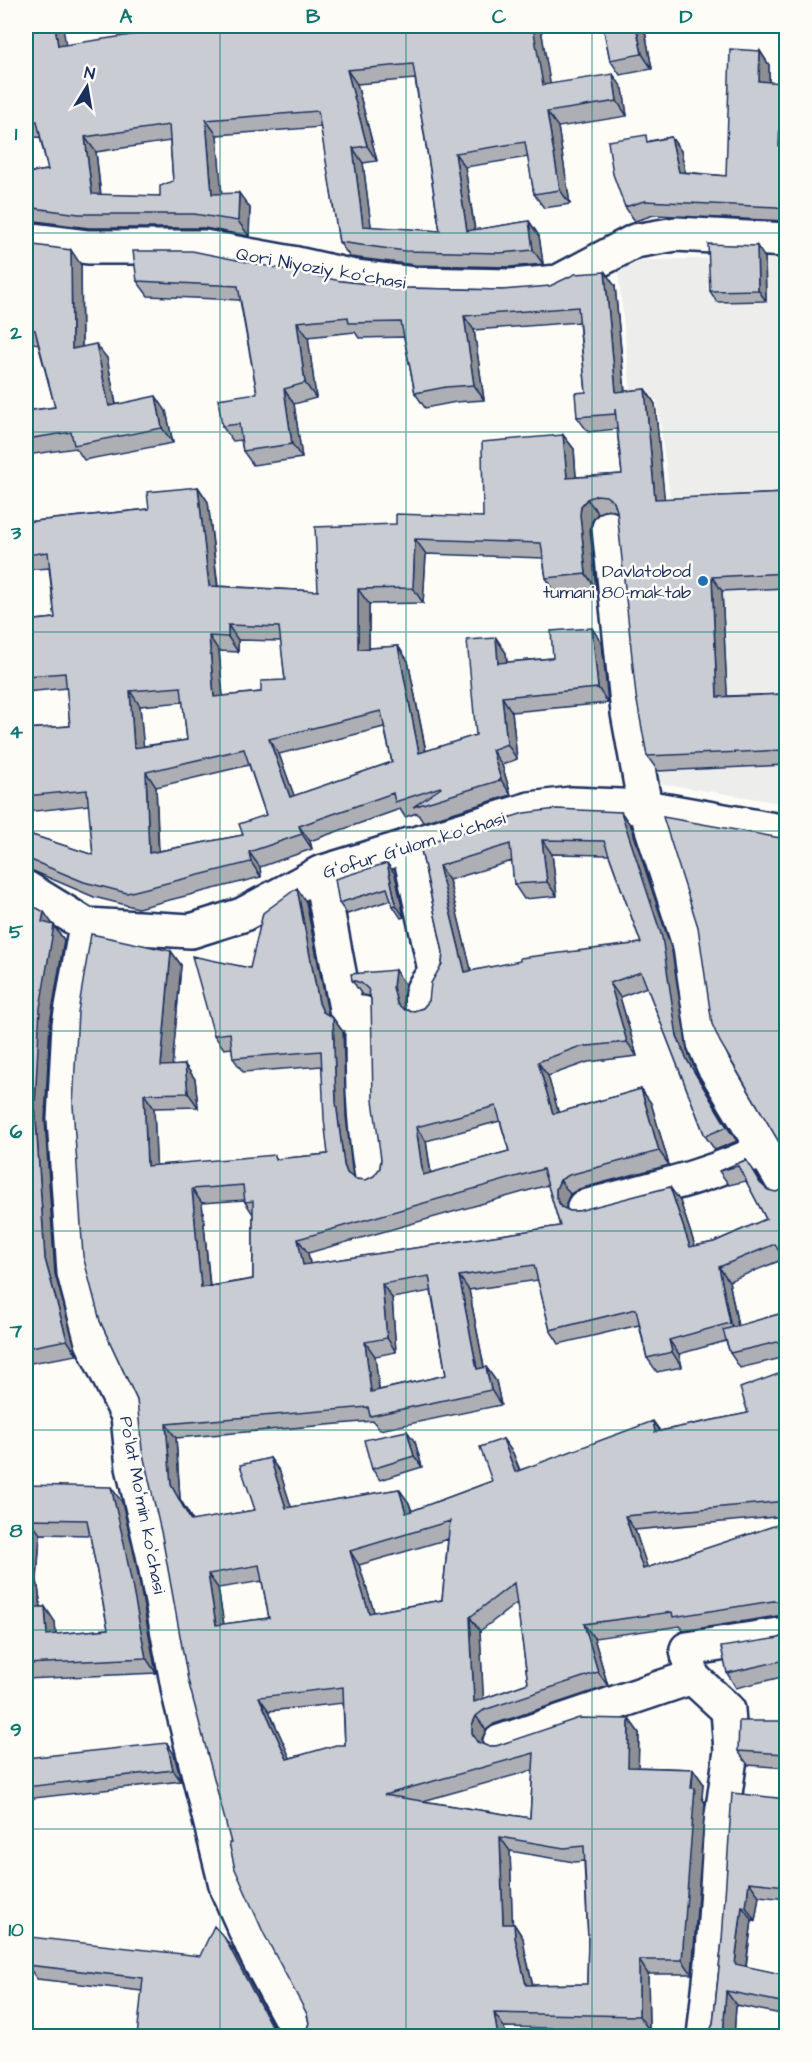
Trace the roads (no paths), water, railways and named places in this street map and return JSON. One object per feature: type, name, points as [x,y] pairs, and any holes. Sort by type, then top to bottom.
[{"type":"street","name":"Qori Niyoziy koʻchasi","points":[[26,239],[88,247],[204,247],[355,277],[414,284],[511,286],[558,282],[634,241],[676,234],[786,240]]},
{"type":"street","points":[[609,528],[628,713],[645,807],[690,947],[704,1043],[713,1065],[786,1187]]},
{"type":"street","name":"Gʻofur Gʻulom koʻchasi","points":[[26,888],[86,925],[190,931],[242,915],[320,873],[530,809],[572,804],[645,807],[786,832]]},
{"type":"street","points":[[408,845],[435,970],[431,980],[423,986],[420,997],[422,1007]]},
{"type":"street","points":[[320,873],[347,1014],[362,1013],[363,1099],[366,1146],[372,1176]]},
{"type":"street","name":"Poʻlat Moʻmin koʻchasi","points":[[86,925],[69,1024],[64,1119],[74,1272],[92,1342],[128,1416],[133,1467],[153,1554],[180,1698],[227,1889],[257,1956],[300,2037]]},
{"type":"street","points":[[584,1207],[689,1177],[745,1159],[763,1150]]},
{"type":"street","points":[[704,2037],[713,1953],[721,1822],[731,1751],[728,1710],[692,1677],[687,1649],[786,1634]]},
{"type":"street","points":[[500,1742],[692,1677]]},
{"type":"place","name":"Davlatobod tumani 80-maktab","points":[[703,581]]}]
